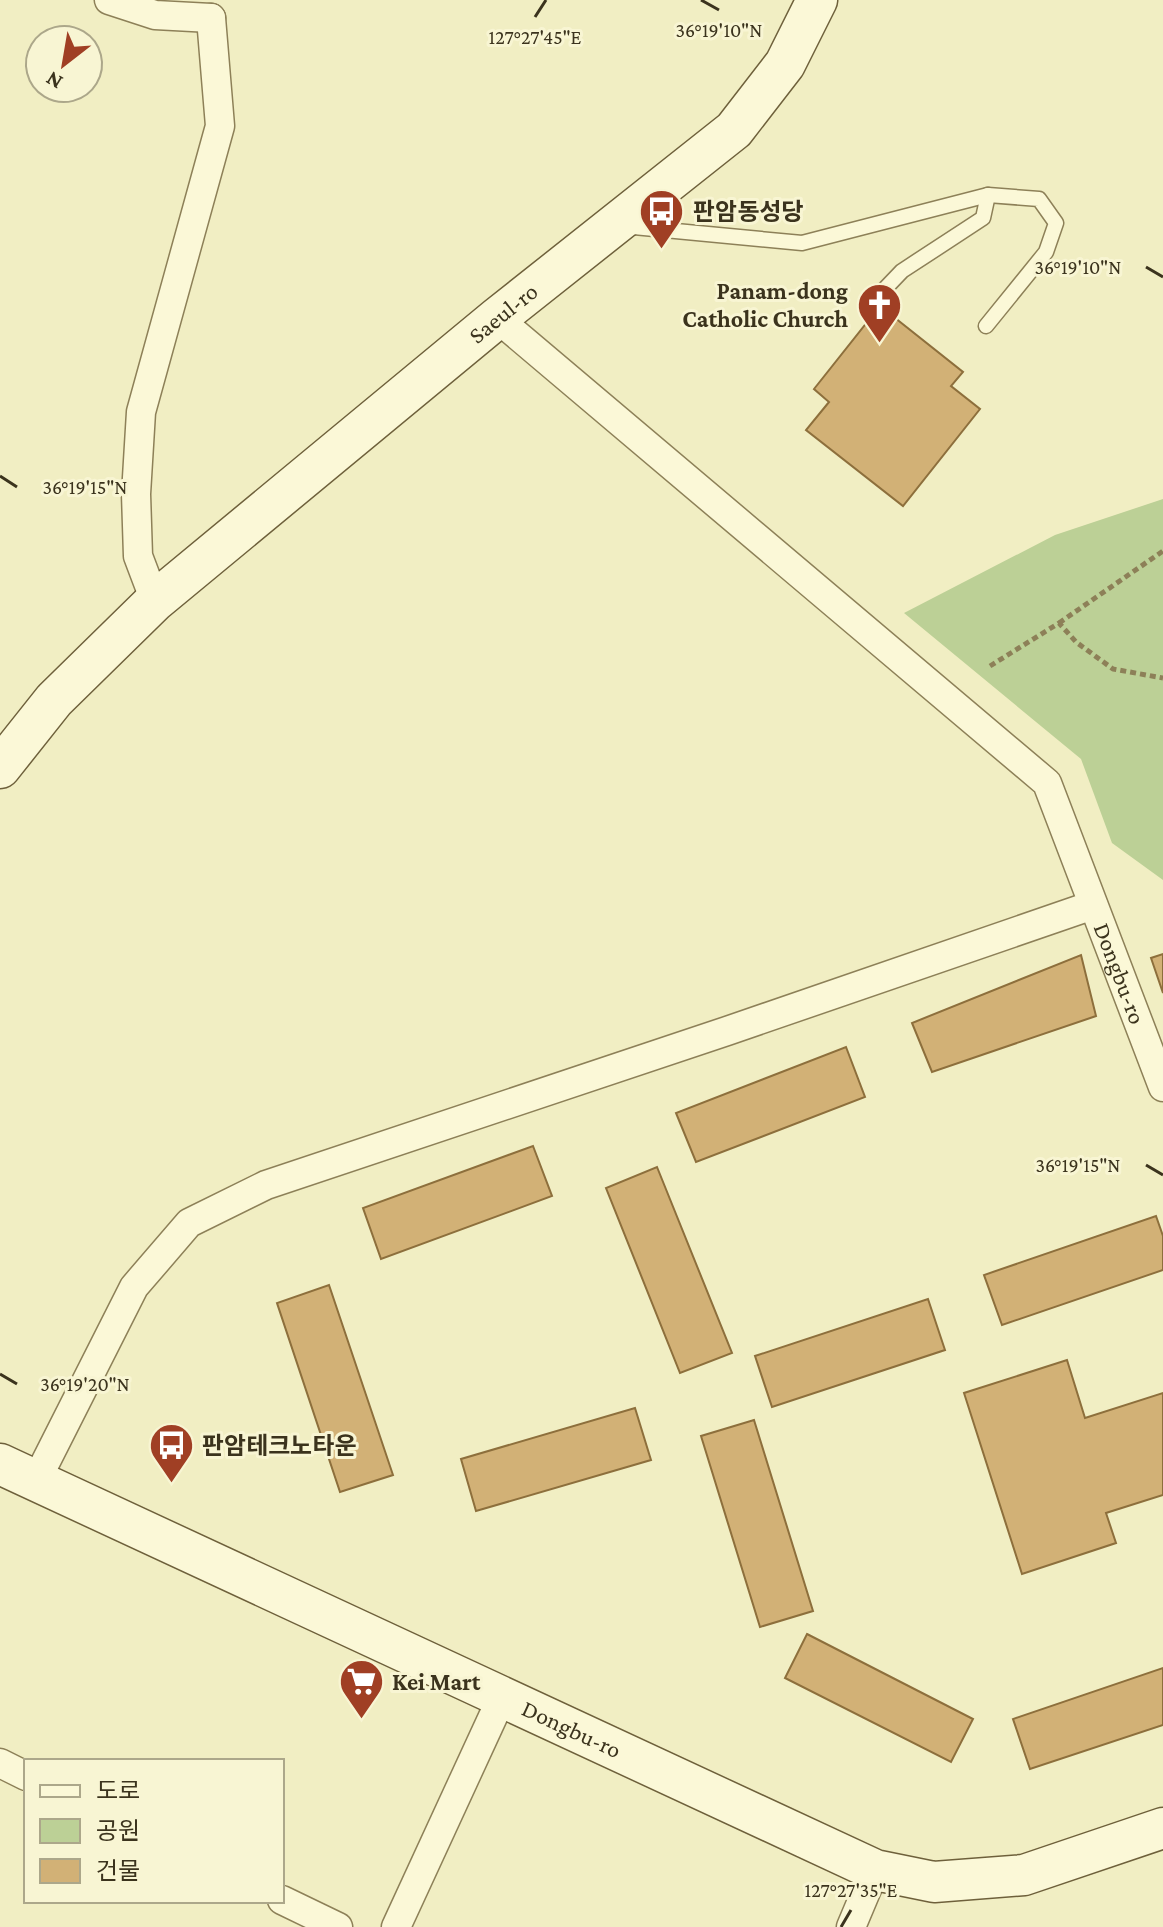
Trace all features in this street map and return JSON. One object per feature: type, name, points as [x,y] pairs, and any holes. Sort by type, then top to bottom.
[{"type":"main road","name":"Saeul-ro","points":[[0,768],[54,700],[155,601],[497,318],[734,130],[785,64],[817,0]]},
{"type":"main road","name":"Dongbu-ro","points":[[0,1464],[875,1870],[934,1882],[1024,1875],[1163,1828]]},
{"type":"street","points":[[109,0],[155,15],[217,9],[220,126],[141,412],[136,494],[138,556],[155,601]]},
{"type":"street","name":"Dongbu-ro","points":[[497,318],[1047,783],[1163,1087]]},
{"type":"street","points":[[37,1479],[134,1287],[189,1223],[266,1185],[1093,905]]},
{"type":"street","points":[[396,1927],[502,1697]]},
{"type":"street","points":[[0,1763],[24,1775]]},
{"type":"street","points":[[851,1927],[875,1870]]},
{"type":"street","points":[[284,1901],[338,1927]]},
{"type":"lane","points":[[615,226],[802,243],[988,195],[1039,199],[1056,223],[1046,252],[986,326]]},
{"type":"lane","points":[[879,295],[902,271],[983,218],[988,195]]},
{"type":"path","points":[[990,666],[1163,551]]},
{"type":"path","points":[[1059,623],[1076,642],[1113,669],[1163,678]]},
{"type":"green space","points":[[1163,499],[1163,880],[1112,843],[1081,759],[904,613],[1055,535]]},
{"type":"building","points":[[880,306],[963,372],[951,386],[980,409],[903,506],[806,430],[829,402],[814,389]]},
{"type":"building","points":[[1163,954],[1163,993],[1151,958]]},
{"type":"building","points":[[1081,955],[1096,1016],[932,1072],[912,1023]]},
{"type":"building","points":[[846,1047],[865,1097],[696,1162],[676,1113]]},
{"type":"building","points":[[533,1146],[552,1196],[381,1259],[363,1208]]},
{"type":"building","points":[[657,1167],[732,1353],[680,1373],[606,1188]]},
{"type":"building","points":[[1156,1216],[1163,1236],[1163,1270],[1002,1325],[984,1275]]},
{"type":"building","points":[[329,1285],[393,1475],[340,1492],[277,1303]]},
{"type":"building","points":[[928,1299],[945,1350],[772,1407],[755,1356]]},
{"type":"building","points":[[1067,1360],[1085,1418],[1163,1393],[1163,1495],[1106,1513],[1116,1543],[1022,1574],[964,1393]]},
{"type":"building","points":[[635,1408],[651,1460],[476,1511],[461,1459]]},
{"type":"building","points":[[754,1420],[813,1611],[760,1627],[701,1436]]},
{"type":"building","points":[[807,1634],[973,1719],[951,1762],[785,1678]]},
{"type":"building","points":[[1163,1668],[1163,1725],[1030,1769],[1013,1719]]},
{"type":"place","name":"판암동성당","points":[[662,251]]},
{"type":"place","name":"Panam-dong Catholic Church","points":[[879,344]]},
{"type":"place","name":"판암테크노타운","points":[[171,1485]]},
{"type":"place","name":"Kei Mart","points":[[361,1721]]}]
